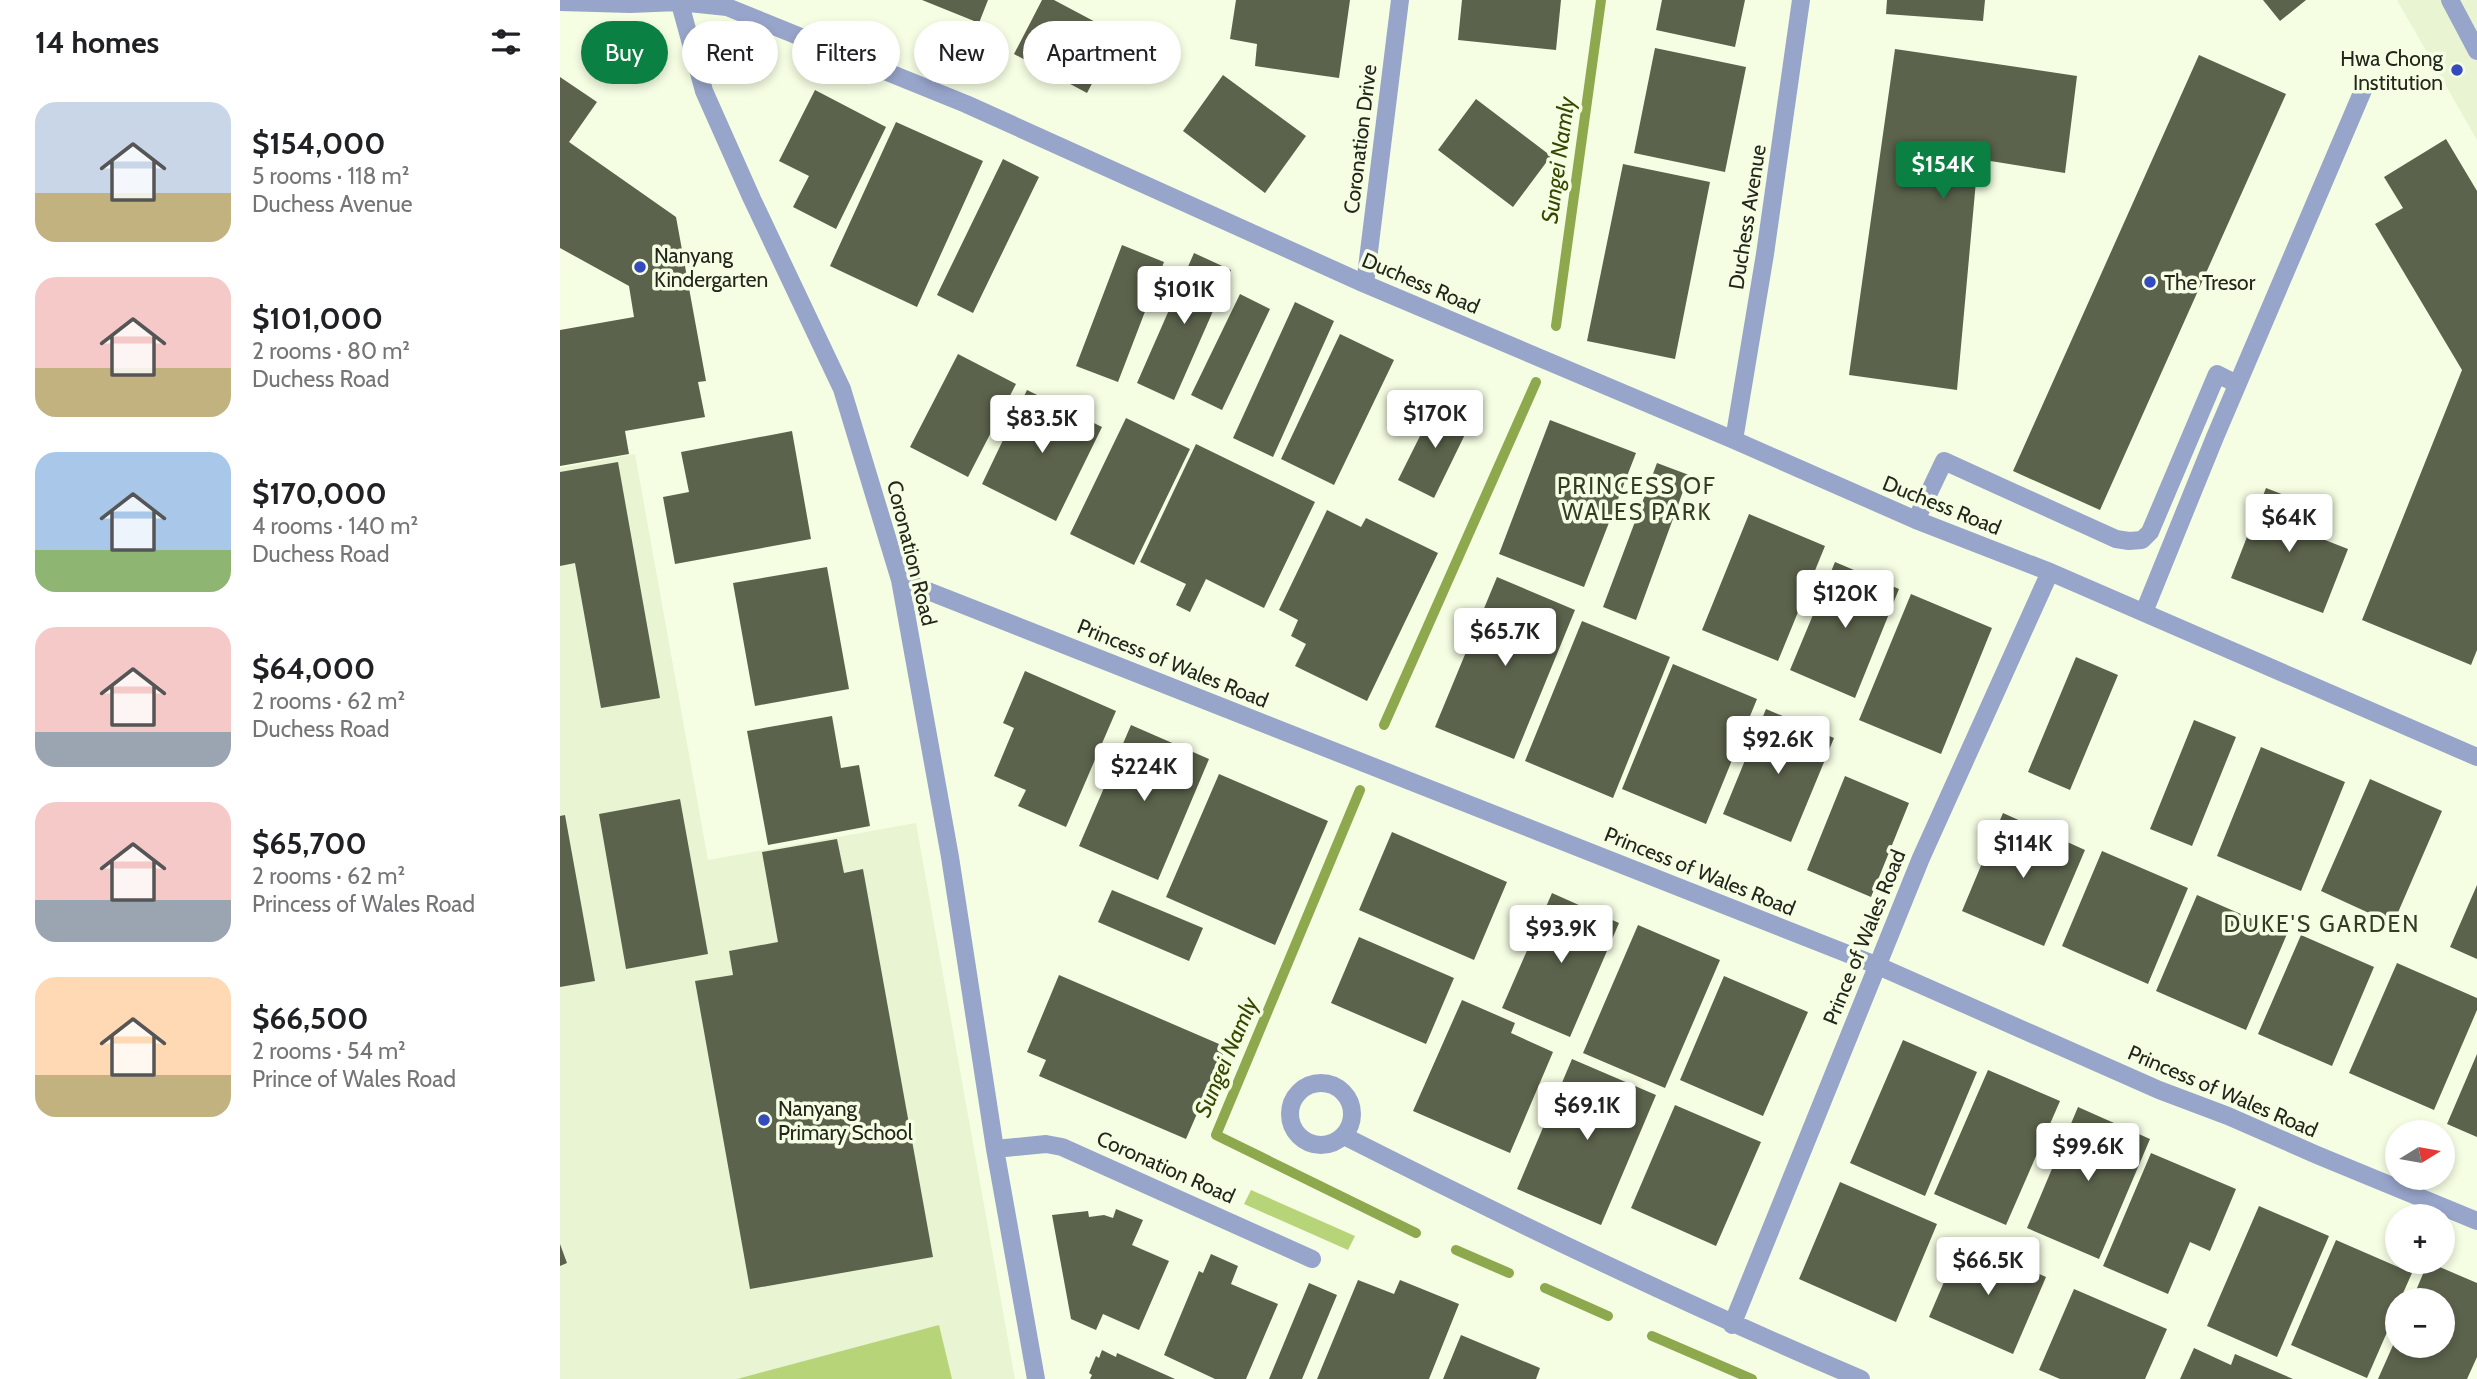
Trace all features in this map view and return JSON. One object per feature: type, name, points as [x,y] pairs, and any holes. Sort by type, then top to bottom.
[{"type":"street","name":"Coronation Drive","points":[[1365,284],[1400,0]]},
{"type":"street","name":"Duchess Avenue","points":[[1734,440],[1765,254],[1801,0]]},
{"type":"street","points":[[2450,0],[2477,51]]},
{"type":"street","name":"Duchess Road","points":[[560,2],[630,4],[679,1],[727,6],[966,104],[1365,284],[1916,520],[2050,572],[2477,757]]},
{"type":"street","name":"Coronation Road","points":[[679,1],[705,91],[752,199],[842,389],[900,580],[950,857],[995,1149],[1036,1379]]},
{"type":"street","points":[[2144,612],[2237,384],[2364,88]]},
{"type":"street","points":[[1916,520],[1944,461],[2102,533],[2129,541],[2143,540],[2150,532],[2217,374],[2237,384]]},
{"type":"street","name":"Prince of Wales Road","points":[[1732,1325],[1876,965],[1951,788],[1979,732],[2050,572]]},
{"type":"street","name":"Princess of Wales Road","points":[[900,580],[1876,965],[2159,1090],[2228,1116],[2477,1221]]},
{"type":"street","points":[[1344,1136],[1456,1193],[1732,1325],[1861,1379]]},
{"type":"street","name":"Coronation Road","points":[[995,1149],[1046,1144],[1062,1147],[1312,1259]]},
{"type":"shaded area","name":"Hwa Chong Institution","points":[[2397,0],[2477,0],[2477,140]]},
{"type":"shaded area","name":"Nanyang Primary School","points":[[635,454],[708,860],[916,823],[1015,1379],[560,1379],[560,468]]},
{"type":"green space","points":[[1251,1190],[1355,1236],[1348,1250],[1244,1204]]},
{"type":"green space","points":[[939,1325],[952,1379],[737,1379]]},
{"type":"building","points":[[922,0],[988,0],[980,21]]},
{"type":"building","points":[[1042,0],[1054,0],[1094,21],[1031,21]]},
{"type":"building","points":[[1236,0],[1350,0],[1339,78],[1255,66],[1257,44],[1230,39]]},
{"type":"building","points":[[1462,0],[1561,0],[1556,50],[1458,40]]},
{"type":"building","points":[[1662,0],[1745,0],[1735,47],[1656,30]]},
{"type":"building","points":[[1887,0],[1985,0],[1983,21],[1886,14]]},
{"type":"building","points":[[2263,0],[2306,0],[2280,21]]},
{"type":"building","points":[[1023,37],[1023,59],[1014,54]]},
{"type":"building","points":[[1655,48],[1746,67],[1725,172],[1634,153]]},
{"type":"building","points":[[1895,49],[2077,76],[2065,173],[1978,159],[1957,390],[1849,375]]},
{"type":"building","name":"The Tresor","points":[[2199,55],[2286,94],[2100,510],[2013,471]]},
{"type":"building","points":[[1223,75],[1306,136],[1265,193],[1183,131]]},
{"type":"building","name":"Nanyang Kindergarten","points":[[560,77],[597,102],[569,142],[676,217],[706,381],[698,382],[705,417],[625,431],[629,454],[560,466],[560,330],[634,317],[629,286],[560,248]]},
{"type":"building","points":[[1070,84],[1092,84],[1087,93]]},
{"type":"building","points":[[815,90],[886,127],[836,229],[793,207],[809,176],[779,161]]},
{"type":"building","points":[[1476,99],[1551,156],[1513,207],[1438,150]]},
{"type":"building","points":[[896,122],[983,161],[917,307],[830,266]]},
{"type":"building","points":[[2446,139],[2477,191],[2477,650],[2471,665],[2362,620],[2462,370],[2375,224],[2403,208],[2384,177]]},
{"type":"building","points":[[1003,159],[1039,177],[973,313],[937,295]]},
{"type":"building","points":[[1623,164],[1710,182],[1675,359],[1587,341]]},
{"type":"building","points":[[1122,245],[1164,262],[1118,382],[1076,366]]},
{"type":"building","points":[[1194,253],[1231,270],[1174,400],[1137,383]]},
{"type":"building","points":[[1240,294],[1270,309],[1222,410],[1191,395]]},
{"type":"building","points":[[1295,302],[1334,321],[1273,457],[1233,438]]},
{"type":"building","points":[[1340,334],[1394,360],[1334,485],[1281,459]]},
{"type":"building","points":[[958,354],[1016,384],[968,477],[910,447]]},
{"type":"building","points":[[1027,390],[1102,427],[1056,521],[982,484]]},
{"type":"building","points":[[1437,402],[1472,420],[1434,498],[1398,480]]},
{"type":"building","points":[[1126,418],[1190,449],[1134,565],[1070,534]]},
{"type":"building","points":[[1550,420],[1636,453],[1584,587],[1499,554]]},
{"type":"building","points":[[792,431],[811,539],[675,564],[663,497],[689,492],[681,452]]},
{"type":"building","points":[[1196,444],[1315,502],[1264,608],[1206,579],[1190,612],[1176,605],[1186,584],[1140,562]]},
{"type":"building","points":[[618,462],[660,698],[601,708],[575,563],[560,566],[560,472]]},
{"type":"building","points":[[1657,463],[1689,475],[1636,620],[1603,607]]},
{"type":"building","points":[[2266,488],[2312,506],[2302,531],[2348,549],[2323,613],[2231,578]]},
{"type":"building","points":[[1327,510],[1361,527],[1366,518],[1438,553],[1367,701],[1295,666],[1306,644],[1291,636],[1298,620],[1279,610]]},
{"type":"building","points":[[1749,514],[1825,546],[1778,661],[1702,630]]},
{"type":"building","points":[[1835,562],[1899,589],[1855,698],[1790,670]]},
{"type":"building","points":[[827,567],[849,689],[755,706],[733,583]]},
{"type":"building","points":[[1497,577],[1575,610],[1514,759],[1435,727]]},
{"type":"building","points":[[1911,594],[1992,628],[1941,754],[1859,720]]},
{"type":"building","points":[[1582,621],[1670,657],[1613,798],[1525,761]]},
{"type":"building","points":[[2076,657],[2118,675],[2070,790],[2028,772]]},
{"type":"building","points":[[1673,664],[1757,699],[1706,824],[1622,789]]},
{"type":"building","points":[[1025,671],[1116,711],[1066,827],[1018,806],[1026,790],[994,776],[1014,728],[1003,723]]},
{"type":"building","points":[[1766,709],[1834,738],[1791,842],[1723,814]]},
{"type":"building","points":[[832,716],[841,768],[859,765],[870,826],[768,845],[747,731]]},
{"type":"building","points":[[2194,720],[2236,737],[2192,846],[2150,829]]},
{"type":"building","points":[[1131,725],[1209,759],[1158,880],[1079,846]]},
{"type":"building","points":[[2261,747],[2345,782],[2301,891],[2217,856]]},
{"type":"building","points":[[1219,774],[1328,821],[1275,945],[1166,897]]},
{"type":"building","points":[[1845,776],[1909,803],[1871,897],[1807,870]]},
{"type":"building","points":[[2370,779],[2442,811],[2393,924],[2321,891]]},
{"type":"building","points":[[680,799],[708,954],[626,969],[599,814]]},
{"type":"building","points":[[2003,813],[2085,850],[2044,946],[1962,911]]},
{"type":"building","points":[[565,815],[595,981],[560,987],[560,816]]},
{"type":"building","points":[[1392,832],[1507,882],[1474,960],[1359,910]]},
{"type":"building","points":[[837,839],[844,873],[863,869],[933,1257],[750,1289],[695,981],[733,975],[729,951],[778,942],[762,852]]},
{"type":"building","points":[[2102,851],[2188,888],[2148,984],[2062,946]]},
{"type":"building","points":[[2477,885],[2477,959],[2450,947]]},
{"type":"building","points":[[1112,890],[1203,928],[1189,961],[1098,922]]},
{"type":"building","points":[[1552,893],[1619,923],[1570,1037],[1502,1008]]},
{"type":"building","points":[[2197,895],[2287,934],[2246,1030],[2156,991]]},
{"type":"building","points":[[1638,925],[1720,960],[1665,1088],[1583,1053]]},
{"type":"building","points":[[2301,935],[2374,967],[2332,1066],[2258,1034]]},
{"type":"building","points":[[1359,937],[1454,978],[1426,1044],[1331,1003]]},
{"type":"building","points":[[2397,963],[2477,998],[2477,1010],[2434,1110],[2349,1073]]},
{"type":"building","points":[[1059,975],[1226,1047],[1186,1139],[1039,1076],[1046,1060],[1027,1052]]},
{"type":"building","points":[[1724,976],[1808,1012],[1763,1116],[1680,1080]]},
{"type":"building","points":[[1462,1000],[1515,1023],[1511,1033],[1553,1052],[1510,1153],[1413,1111]]},
{"type":"building","points":[[1903,1040],[1977,1072],[1925,1196],[1850,1163]]},
{"type":"building","points":[[2477,1054],[2477,1137],[2455,1127],[2455,1120],[2449,1120]]},
{"type":"building","points":[[1572,1059],[1656,1095],[1601,1225],[1517,1189]]},
{"type":"building","points":[[1988,1070],[2060,1101],[2006,1225],[1934,1194]]},
{"type":"building","points":[[1675,1105],[1761,1142],[1716,1246],[1631,1208]]},
{"type":"building","points":[[2078,1107],[2150,1139],[2099,1259],[2027,1228]]},
{"type":"building","points":[[2151,1153],[2236,1189],[2210,1251],[2190,1242],[2168,1294],[2103,1266]]},
{"type":"building","points":[[1840,1182],[1937,1224],[1896,1322],[1799,1279]]},
{"type":"building","points":[[2259,1206],[2329,1236],[2277,1357],[2207,1326]]},
{"type":"building","points":[[1116,1209],[1143,1220],[1132,1245],[1169,1261],[1139,1330],[1103,1314],[1096,1330],[1071,1319],[1052,1215],[1088,1211],[1089,1217],[1104,1215],[1113,1218]]},
{"type":"building","points":[[1962,1240],[2046,1277],[2013,1354],[1929,1317]]},
{"type":"building","points":[[2336,1240],[2385,1261],[2385,1274],[2412,1274],[2405,1288],[2385,1288],[2385,1337],[2367,1378],[2291,1345]]},
{"type":"building","points":[[560,1244],[567,1263],[560,1266]]},
{"type":"building","points":[[1211,1254],[1238,1266],[1231,1284],[1278,1304],[1246,1379],[1215,1379],[1164,1355],[1199,1271],[1203,1273]]},
{"type":"building","points":[[2423,1274],[2455,1274],[2477,1283],[2477,1357],[2467,1379],[2378,1379],[2387,1358],[2455,1358],[2455,1288],[2417,1288]]},
{"type":"building","points":[[1358,1280],[1394,1294],[1400,1280],[1459,1304],[1429,1379],[1317,1379]]},
{"type":"building","points":[[1309,1283],[1337,1295],[1302,1379],[1269,1379]]},
{"type":"building","points":[[2074,1289],[2167,1329],[2145,1379],[2060,1379],[2039,1370]]},
{"type":"building","points":[[1461,1335],[1540,1368],[1536,1379],[1443,1379]]},
{"type":"building","points":[[2194,1348],[2231,1365],[2235,1354],[2293,1379],[2180,1379]]},
{"type":"building","points":[[1102,1350],[1116,1357],[1117,1353],[1175,1379],[1090,1379],[1092,1375],[1089,1373],[1096,1356],[1099,1358]]},
{"type":"waterway","name":"Sungei Namly","points":[[1556,326],[1601,0]]},
{"type":"waterway","name":"Sungei Namly","points":[[1384,725],[1536,382]]},
{"type":"waterway","name":"Sungei Namly","points":[[1360,790],[1216,1135],[1416,1233]]},
{"type":"waterway","name":"Sungei Namly","points":[[1456,1250],[1509,1273]]},
{"type":"waterway","name":"Sungei Namly","points":[[1545,1288],[1608,1316]]},
{"type":"waterway","name":"Sungei Namly","points":[[1652,1336],[1752,1379]]},
{"type":"place","name":"Hwa Chong Institution","points":[[2457,70]]},
{"type":"place","name":"Nanyang Kindergarten","points":[[640,267]]},
{"type":"place","name":"The Tresor","points":[[2150,282]]},
{"type":"place","name":"Nanyang Primary School","points":[[764,1120]]},
{"type":"district","name":"PRINCESS OF WALES PARK","points":[[1637,499]]},
{"type":"district","name":"DUKE'S GARDEN","points":[[2322,924]]}]
